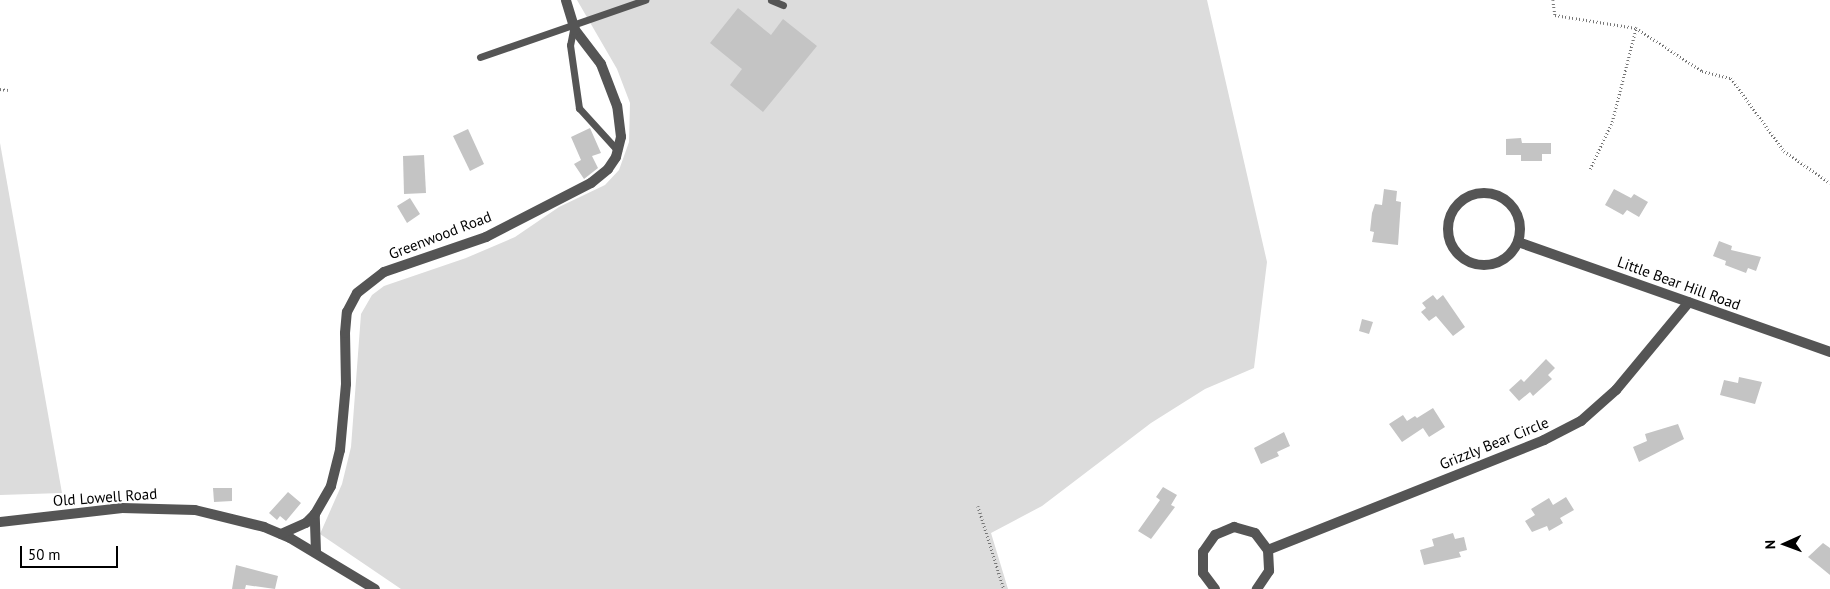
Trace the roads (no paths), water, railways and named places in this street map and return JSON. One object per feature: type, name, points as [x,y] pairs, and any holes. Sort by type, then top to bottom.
[{"type":"street","name":"Greenwood Road","points":[[316,552],[315,514],[330,486],[340,450],[346,384],[345,333],[347,312],[357,293],[384,272],[486,237],[591,182],[608,169],[618,151],[621,137],[617,106],[601,64],[574,24],[566,0]]},
{"type":"street","points":[[1479,194],[1503,198],[1518,217],[1518,242],[1508,256],[1494,264],[1471,263],[1454,248],[1448,226],[1451,215],[1467,198],[1479,194]]},
{"type":"street","name":"Little Bear Hill Road","points":[[1518,242],[1830,352]]},
{"type":"street","name":"Grizzly Bear Circle","points":[[1268,550],[1575,424],[1616,390],[1689,302]]},
{"type":"street","name":"Old Lowell Road","points":[[0,522],[159,507],[195,510],[281,534],[316,552],[375,589]]},
{"type":"street","points":[[281,534],[306,524],[315,514]]},
{"type":"street","points":[[1215,589],[1206,580],[1202,566],[1206,546],[1215,535],[1227,528],[1248,530],[1260,538],[1268,550],[1269,571],[1257,589]]},
{"type":"lane","points":[[480,57],[645,0]]},
{"type":"lane","points":[[771,0],[783,5]]},
{"type":"lane","points":[[574,24],[570,45],[580,108],[618,151]]}]
